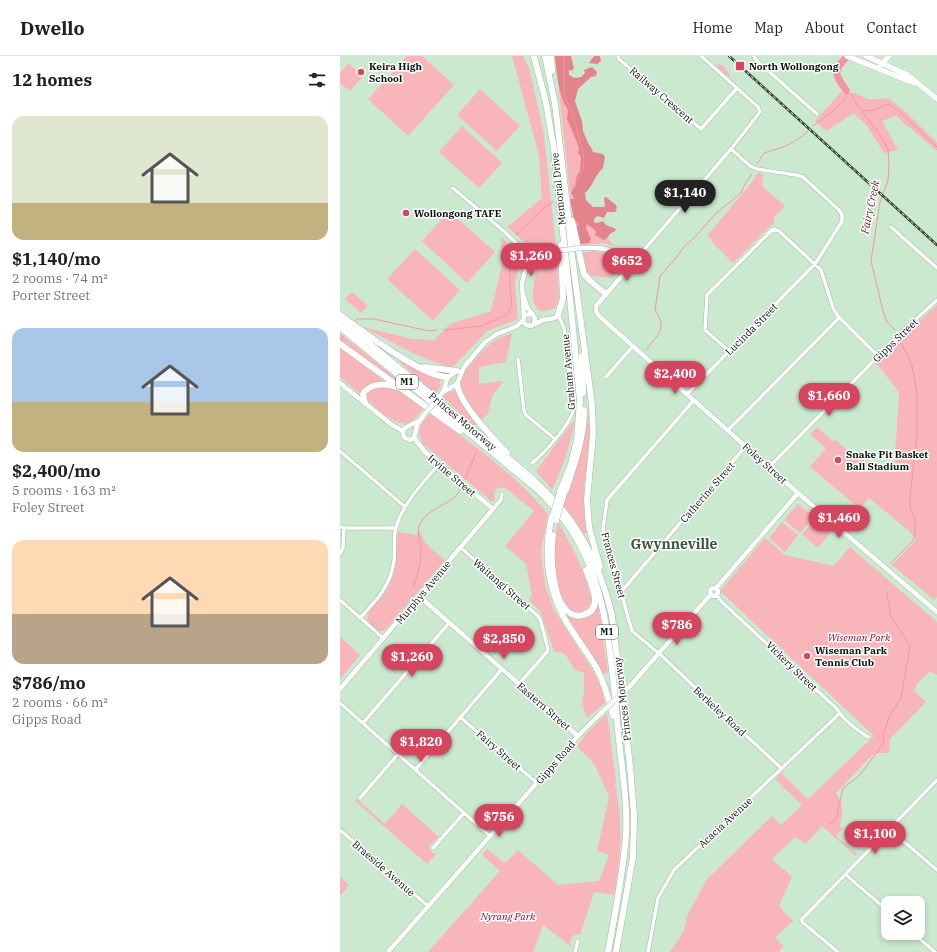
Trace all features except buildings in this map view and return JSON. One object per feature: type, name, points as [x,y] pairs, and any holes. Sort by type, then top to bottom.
[{"type":"highway","points":[[531,56],[542,86]]},
{"type":"highway","name":"Memorial Drive","points":[[534,56],[542,86],[553,142],[580,401],[580,420],[575,448],[563,491]]},
{"type":"highway","name":"Memorial Drive","points":[[545,56],[555,104],[581,322]]},
{"type":"highway","points":[[551,56],[555,104]]},
{"type":"highway","points":[[567,205],[584,274],[606,294]]},
{"type":"highway","points":[[558,315],[563,299],[560,206]]},
{"type":"highway","points":[[340,315],[409,361],[431,373],[448,378]]},
{"type":"highway","name":"Princes Motorway","points":[[340,319],[531,478],[559,506],[577,530],[589,551],[606,593],[612,616],[630,766],[634,815],[633,857],[616,952]]},
{"type":"highway","points":[[581,322],[584,423],[578,455],[563,491],[549,535],[548,566],[552,588],[564,617],[596,667],[603,683],[610,702],[621,763]]},
{"type":"highway","points":[[581,322],[593,415],[593,434],[587,488],[588,514],[606,593]]},
{"type":"highway","name":"Princes Motorway","points":[[340,327],[538,490],[558,512],[580,545],[596,582],[603,607],[614,691],[626,819],[626,835],[621,878],[608,952]]},
{"type":"highway","points":[[340,344],[457,429],[474,438]]},
{"type":"highway","points":[[409,361],[424,367],[457,371]]},
{"type":"highway","points":[[365,403],[363,396],[364,392],[374,386],[386,385],[403,390]]},
{"type":"highway","points":[[456,385],[468,408],[485,431],[531,478]]},
{"type":"highway","points":[[554,518],[552,560],[556,588],[566,610],[576,616],[585,615],[591,611],[594,606],[596,600],[594,592],[580,554],[558,512]]},
{"type":"main road","points":[[847,56],[904,80],[917,83]]},
{"type":"main road","points":[[866,56],[908,75],[937,99]]},
{"type":"main road","points":[[878,69],[889,56]]},
{"type":"main road","points":[[535,256],[547,252],[594,247],[605,248],[616,254],[628,264],[626,271],[606,294]]},
{"type":"main road","points":[[527,263],[523,259],[526,253],[531,252],[535,256]]},
{"type":"main road","points":[[527,263],[534,262],[535,256]]},
{"type":"main road","points":[[527,263],[522,278],[523,319],[525,324],[531,326]]},
{"type":"main road","points":[[522,288],[526,304],[535,321],[531,326]]},
{"type":"main road","name":"Foley Street","points":[[606,294],[596,306],[596,311],[599,316],[798,493],[937,612]]},
{"type":"main road","points":[[403,431],[404,437],[407,439],[410,440],[414,438],[415,432],[423,417],[443,392],[448,378],[468,362],[488,340],[497,334],[519,324],[527,314],[548,319]]},
{"type":"main road","points":[[513,328],[531,326],[541,321],[555,318],[558,315]]},
{"type":"main road","points":[[443,392],[456,385],[468,362]]},
{"type":"main road","points":[[448,378],[455,377],[456,385]]},
{"type":"main road","points":[[448,378],[448,386],[456,385]]},
{"type":"main road","points":[[340,383],[392,425],[403,431]]},
{"type":"main road","points":[[403,431],[423,417]]},
{"type":"main road","points":[[407,427],[412,428],[415,432]]},
{"type":"main road","name":"Irvine Street","points":[[414,438],[425,452],[493,509]]},
{"type":"main road","name":"Gipps Road","points":[[388,952],[578,736],[630,686],[714,594],[710,590],[712,588],[716,588],[798,493]]},
{"type":"main road","name":"Murphys Avenue","points":[[340,689],[493,509]]},
{"type":"main road","name":"Eastern Street","points":[[419,596],[578,736]]},
{"type":"street","name":"Railway Crescent","points":[[618,56],[619,59],[701,129],[736,88]]},
{"type":"street","points":[[628,264],[637,259],[731,149],[760,111],[758,107],[701,56]]},
{"type":"street","points":[[754,56],[757,61],[817,114]]},
{"type":"street","name":"Lucinda Street","points":[[687,394],[815,264],[842,221],[843,216],[803,178],[796,175],[757,169],[750,166],[731,149]]},
{"type":"street","points":[[454,188],[506,233],[526,253]]},
{"type":"street","points":[[891,227],[937,268]]},
{"type":"street","points":[[729,351],[705,330],[707,295],[773,229],[779,231],[821,270],[833,308],[839,318],[878,356]]},
{"type":"street","name":"Gipps Street","points":[[769,467],[905,329],[937,300]]},
{"type":"street","name":"Graham Avenue","points":[[532,463],[540,457],[571,418],[572,412],[564,328],[558,315]]},
{"type":"street","points":[[728,430],[839,318]]},
{"type":"street","points":[[606,377],[633,346]]},
{"type":"street","points":[[518,359],[524,411],[526,415],[555,438]]},
{"type":"street","name":"Frances Street","points":[[659,654],[632,631],[603,529],[607,500],[694,400]]},
{"type":"street","name":"Catherine Street","points":[[621,592],[746,446]]},
{"type":"street","points":[[340,451],[404,506]]},
{"type":"street","points":[[360,618],[380,596],[388,581],[394,563],[396,528],[404,506],[439,464]]},
{"type":"street","name":"Murphys Avenue","points":[[493,509],[501,500],[502,494]]},
{"type":"street","points":[[340,554],[343,548],[342,527],[396,528]]},
{"type":"street","name":"Waitangi Street","points":[[460,547],[540,619],[548,649],[519,684]]},
{"type":"street","name":"Vickery Street","points":[[714,594],[837,709],[839,713],[860,732],[868,737]]},
{"type":"street","points":[[340,600],[383,638]]},
{"type":"street","points":[[363,723],[449,623]]},
{"type":"street","name":"Berkeley Road","points":[[659,654],[781,768]]},
{"type":"street","points":[[416,769],[502,669]]},
{"type":"street","points":[[340,703],[490,836]]},
{"type":"street","name":"Acacia Avenue","points":[[648,952],[658,898],[674,870],[839,713]]},
{"type":"street","name":"Fairy Street","points":[[460,717],[537,783]]},
{"type":"street","points":[[360,798],[398,754]]},
{"type":"street","points":[[838,952],[832,950],[801,920],[802,918],[936,782]]},
{"type":"street","points":[[433,848],[464,813]]},
{"type":"street","points":[[889,828],[937,870]]},
{"type":"street","name":"Braeside Avenue","points":[[340,830],[428,906]]},
{"type":"street","points":[[846,875],[881,905]]},
{"type":"street","points":[[921,940],[935,952]]},
{"type":"street","points":[[575,952],[578,941]]},
{"type":"green space","points":[[407,56],[422,56],[454,85],[408,136],[368,99]]},
{"type":"green space","points":[[512,56],[523,56],[530,71],[544,135],[556,247],[541,249],[530,247],[507,227],[542,198],[539,156]]},
{"type":"green space","points":[[555,56],[567,56],[569,93],[589,161],[578,184],[586,217],[615,246],[602,243],[579,246],[570,194]]},
{"type":"green space","points":[[348,63],[363,76],[350,91],[340,83],[340,73]]},
{"type":"green space","points":[[719,64],[724,66],[731,77],[726,75],[717,67]]},
{"type":"green space","points":[[480,89],[520,126],[497,151],[457,115]]},
{"type":"green space","points":[[841,92],[855,93],[870,100],[888,98],[907,113],[937,143],[937,151],[896,116],[882,121],[898,150],[884,153],[867,126],[854,113],[826,131],[815,121]]},
{"type":"green space","points":[[462,126],[502,163],[479,188],[439,152]]},
{"type":"green space","points":[[757,173],[763,174],[762,186],[785,206],[774,218],[774,224],[771,225],[733,263],[707,236],[755,178]]},
{"type":"green space","points":[[449,211],[495,252],[467,283],[422,241]]},
{"type":"green space","points":[[501,237],[515,250],[518,260],[518,270],[515,284],[518,318],[487,331],[452,368],[417,355],[363,327],[412,339],[434,340],[450,324],[491,311],[502,264]]},
{"type":"green space","points":[[415,249],[460,290],[433,321],[387,279]]},
{"type":"green space","points":[[595,251],[610,255],[621,265],[612,278],[591,276],[583,267],[579,253]]},
{"type":"green space","points":[[557,256],[559,299],[555,308],[545,311],[538,309],[534,304],[533,296],[539,260],[543,257]]},
{"type":"green space","points":[[352,292],[368,306],[361,313],[345,299]]},
{"type":"green space","points":[[937,305],[937,597],[934,600],[892,565],[916,540],[909,531],[869,498],[845,526],[844,524],[858,507],[810,467],[826,448],[810,434],[817,427],[834,442],[836,440],[859,461],[862,459],[881,470],[894,472],[899,392],[876,363]]},
{"type":"green space","points":[[340,333],[407,387],[404,389],[340,341]]},
{"type":"green space","points":[[512,333],[506,362],[479,367],[479,384],[504,381],[492,396],[488,414],[481,420],[461,390],[460,386],[463,375],[483,350],[497,339]]},
{"type":"green space","points":[[340,347],[387,381],[374,384],[359,393],[340,377]]},
{"type":"green space","points":[[391,354],[419,370],[439,379],[441,385],[436,394]]},
{"type":"green space","points":[[385,386],[401,392],[424,408],[408,423],[397,422],[391,419],[365,398],[367,391],[372,388]]},
{"type":"green space","points":[[456,390],[476,424],[474,426],[443,397],[447,393]]},
{"type":"green space","points":[[589,412],[591,436],[584,488],[584,513],[588,532],[584,534],[563,505],[581,453]]},
{"type":"green space","points":[[431,413],[507,472],[522,485],[548,514],[541,552],[545,585],[554,610],[592,669],[601,687],[605,703],[587,718],[582,703],[584,673],[575,670],[565,654],[554,651],[540,611],[529,600],[532,596],[526,564],[505,546],[534,511],[504,487],[496,489],[494,493],[495,499],[494,501],[491,501],[423,444],[419,430],[424,420]]},
{"type":"green space","points":[[575,419],[566,455],[552,490],[536,471]]},
{"type":"green space","points":[[798,504],[814,517],[800,533],[784,520]]},
{"type":"green space","points":[[816,519],[831,532],[818,548],[802,534]]},
{"type":"green space","points":[[558,522],[579,562],[591,596],[588,607],[585,610],[578,612],[571,609],[566,604],[558,588],[554,570],[555,538]]},
{"type":"green space","points":[[782,522],[798,535],[785,552],[769,538]]},
{"type":"green space","points":[[420,531],[425,543],[445,560],[385,630],[376,630],[371,626],[367,618],[370,611],[385,593],[392,578],[398,532],[417,535]]},
{"type":"green space","name":"Wiseman Park","points":[[765,538],[785,555],[834,566],[850,547],[937,622],[937,675],[930,671],[918,683],[914,691],[926,702],[890,739],[889,753],[876,753],[869,758],[836,793],[842,805],[840,826],[843,829],[837,834],[837,837],[857,854],[856,856],[822,826],[806,844],[795,837],[772,859],[792,877],[779,906],[793,921],[775,938],[784,946],[779,952],[670,952],[684,931],[687,916],[707,879],[772,816],[781,825],[802,805],[775,779],[781,773],[808,799],[874,736],[720,591]]},
{"type":"green space","points":[[598,602],[608,673],[603,674],[565,613],[579,619],[590,615]]},
{"type":"green space","points":[[340,637],[360,655],[340,679]]},
{"type":"green space","name":"Nyrang Park","points":[[607,713],[616,782],[615,785],[620,814],[620,853],[614,895],[594,892],[580,935],[577,934],[573,936],[570,942],[572,947],[543,925],[533,952],[428,952],[500,871],[482,855],[487,849],[505,863],[518,850],[558,885],[599,881],[609,855],[597,851],[609,797],[595,765],[577,746],[588,732]]},
{"type":"green space","points":[[357,799],[385,824],[402,804],[439,837],[429,846],[429,849],[436,854],[427,864],[354,800]]},
{"type":"green space","points":[[340,877],[349,885],[340,896]]},
{"type":"shaded area","points":[[555,56],[571,56],[574,68],[572,71],[569,70],[569,75],[574,78],[581,77],[585,73],[584,70],[592,67],[597,72],[596,76],[591,77],[578,89],[575,101],[582,121],[583,131],[589,145],[593,152],[603,154],[605,157],[603,168],[585,193],[586,200],[593,207],[603,207],[605,206],[604,198],[606,197],[616,205],[617,208],[615,212],[607,212],[604,218],[597,216],[594,219],[594,222],[597,223],[603,221],[606,225],[616,229],[604,240],[595,235],[596,231],[587,224],[586,228],[591,239],[589,243],[581,244],[578,240],[575,227],[579,225],[574,220],[570,199],[574,199],[571,192],[576,185],[576,178],[580,171],[581,157],[578,153],[579,149],[577,142],[567,119],[568,110],[560,91]]},
{"type":"shaded area","points":[[594,56],[600,56],[601,61],[597,64],[589,63]]},
{"type":"waterway","points":[[564,56],[564,95],[573,114],[584,156],[583,170],[574,186],[571,188]]},
{"type":"waterway","name":"Fairy Creek","points":[[846,90],[839,80],[837,69],[848,56]]},
{"type":"waterway","name":"Fairy Creek","points":[[846,90],[852,95],[854,101],[879,133],[888,149],[888,180],[880,202],[871,261],[883,311],[887,322],[895,330]]},
{"type":"waterway","points":[[813,126],[840,105],[847,95],[846,91]]},
{"type":"waterway","points":[[863,111],[875,110],[888,104],[900,112],[937,147]]},
{"type":"waterway","points":[[757,164],[764,153],[792,143],[808,131]]},
{"type":"waterway","points":[[646,350],[658,335],[661,327],[661,322],[655,310],[660,276],[683,248],[696,236],[716,213],[740,194],[752,174]]},
{"type":"waterway","points":[[516,235],[544,208],[553,202]]},
{"type":"waterway","points":[[444,330],[481,326],[506,315],[512,306],[510,285],[510,243]]},
{"type":"waterway","points":[[355,321],[357,319],[374,319],[429,331],[437,330]]},
{"type":"waterway","points":[[341,340],[344,336]]},
{"type":"waterway","name":"Fairy Creek","points":[[891,563],[912,542],[915,536],[915,518],[910,509],[910,496],[917,435],[917,392],[912,366],[900,342]]},
{"type":"waterway","points":[[465,479],[476,453]]},
{"type":"waterway","points":[[413,587],[418,573],[421,548],[418,534],[419,526],[428,514],[452,499],[461,489]]},
{"type":"waterway","name":"Fairy Creek","points":[[830,824],[836,819],[843,788],[859,776],[883,744],[884,733],[889,717],[901,698],[910,646],[891,617],[887,593]]},
{"type":"railway","points":[[729,56],[937,245]]},
{"type":"place","name":"North Wollongong","points":[[740,66]]},
{"type":"place","name":"Keira High School","points":[[361,72]]},
{"type":"place","name":"Wollongong TAFE","points":[[406,213]]},
{"type":"place","name":"Snake Pit Basket Ball Stadium","points":[[838,460]]},
{"type":"place","name":"Wiseman Park Tennis Club","points":[[807,656]]},
{"type":"district","name":"Gwynneville","points":[[674,544]]}]
